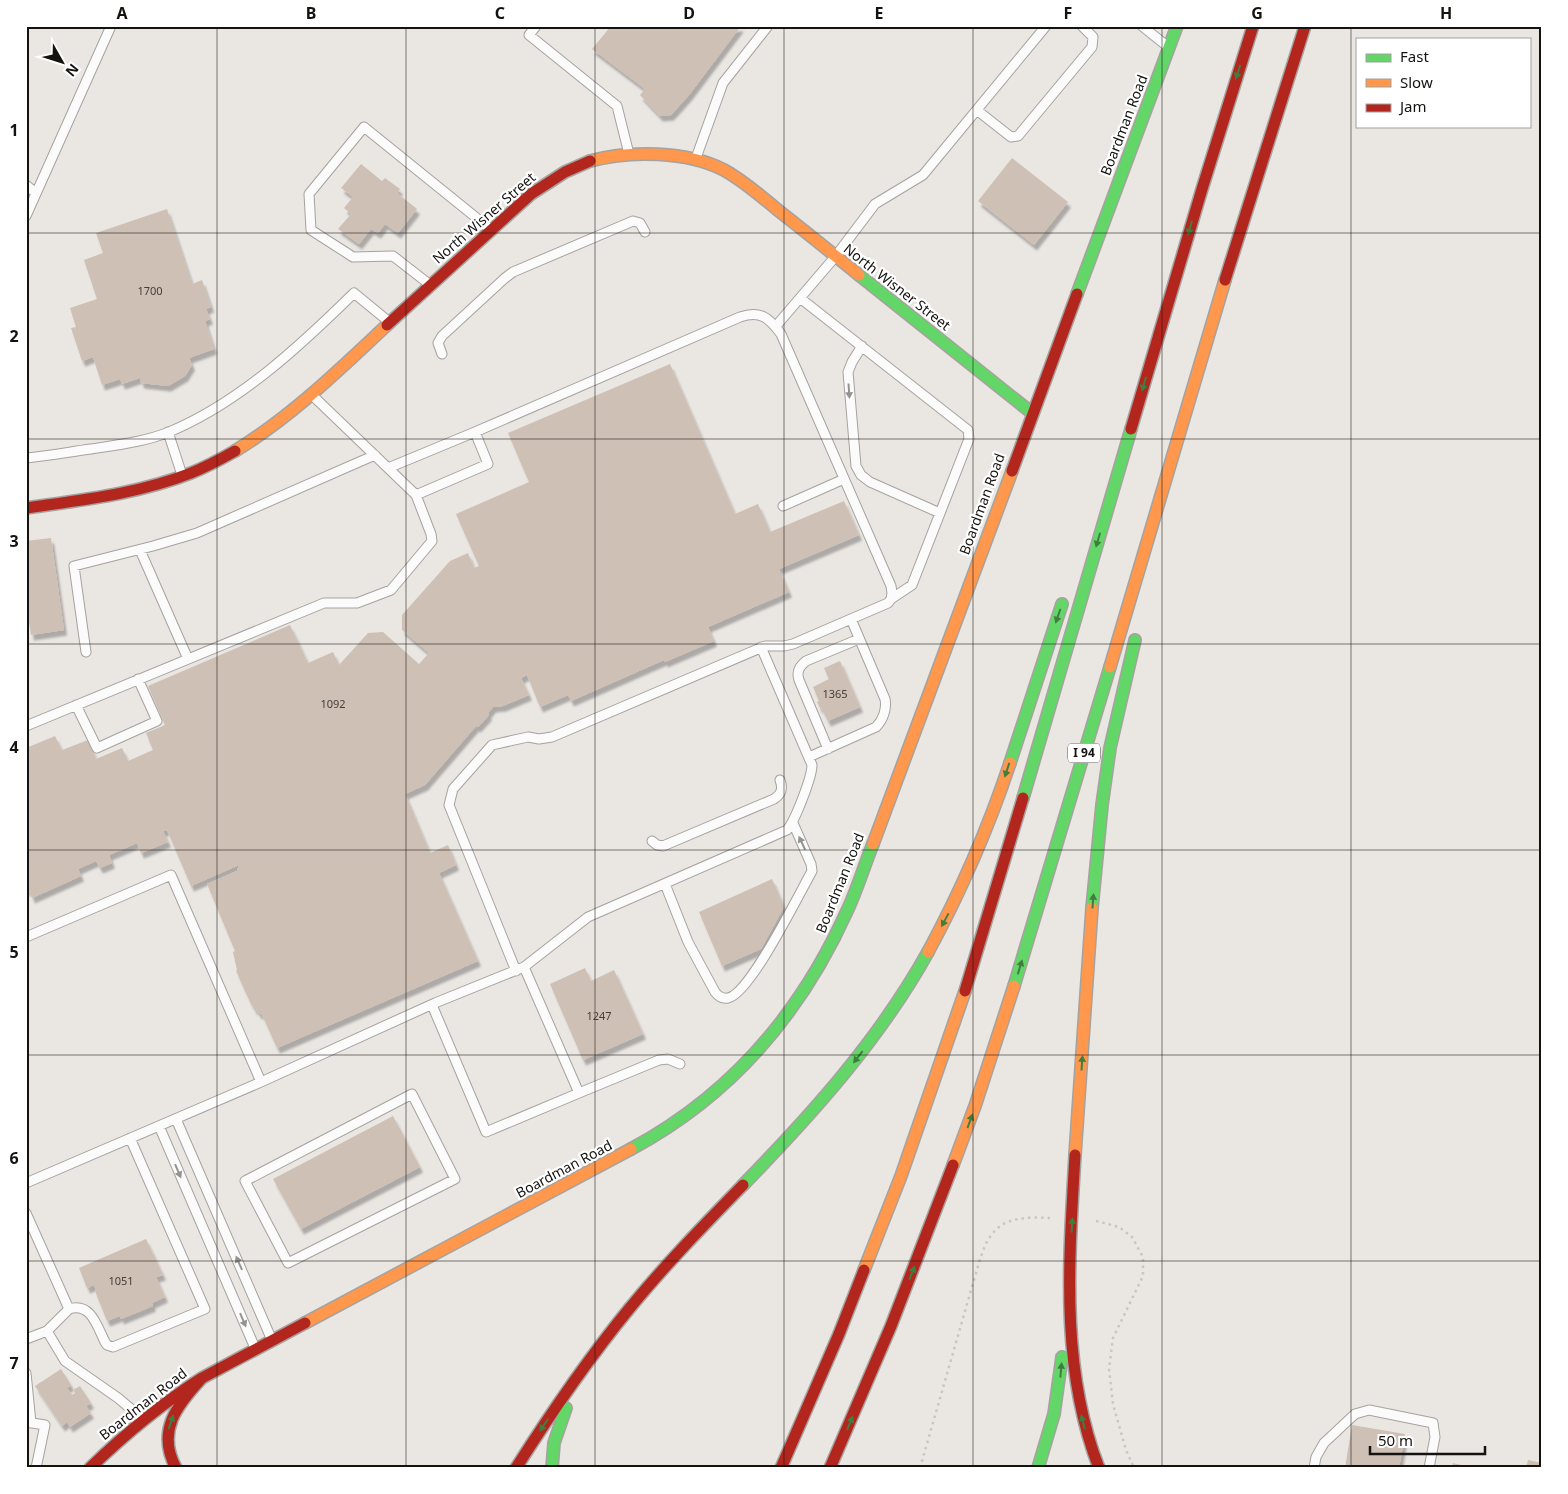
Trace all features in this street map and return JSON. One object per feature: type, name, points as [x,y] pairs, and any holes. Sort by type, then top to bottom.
[{"type":"main road","name":"Boardman Road","points":[[90,1468],[144,1420],[202,1378],[660,1134],[721,1086],[752,1057],[795,1005],[812,978],[848,910],[1177,26]]},
{"type":"main road","points":[[781,1468],[875,1245],[957,1019],[990,914],[1137,407],[1220,129],[1253,26]]},
{"type":"main road","name":"I 94","points":[[830,1468],[891,1326],[975,1106],[1032,928],[1205,346],[1305,26]]},
{"type":"main road","name":"North Wisner Street","points":[[26,508],[117,494],[182,475],[212,463],[255,440],[312,395],[531,194],[565,172],[589,161],[629,154],[653,153],[694,161],[720,168],[742,181],[1032,413]]},
{"type":"main road","points":[[1154,559],[1205,346]]},
{"type":"main road","points":[[1088,532],[1137,407]]},
{"type":"main road","points":[[516,1468],[566,1392],[624,1315],[671,1260],[834,1086],[872,1039],[902,997],[947,917],[984,837],[995,809],[1039,668],[1065,596]]},
{"type":"main road","points":[[1038,1468],[1051,1428],[1060,1381],[1102,804],[1112,735],[1138,626]]},
{"type":"main road","points":[[1070,1260],[1071,1341],[1075,1385],[1085,1429],[1099,1468]]},
{"type":"main road","points":[[552,1468],[558,1430],[570,1399],[624,1315]]},
{"type":"main road","points":[[176,1468],[167,1452],[168,1429],[180,1402],[202,1378]]},
{"type":"lane","points":[[26,216],[111,26]]},
{"type":"lane","points":[[536,26],[529,35],[617,106],[629,154]]},
{"type":"lane","points":[[694,161],[722,83],[768,26]]},
{"type":"lane","points":[[776,326],[835,256],[874,204],[923,175],[978,111],[1046,26]]},
{"type":"lane","points":[[978,111],[1011,137],[1018,136],[1092,47],[1093,37],[1082,26]]},
{"type":"lane","points":[[1142,26],[1169,47]]},
{"type":"lane","points":[[431,285],[393,256],[352,257],[311,230],[309,194],[364,127],[491,230]]},
{"type":"lane","points":[[26,185],[36,193]]},
{"type":"lane","points":[[442,354],[438,343],[442,336],[513,272],[634,221],[640,224],[645,232]]},
{"type":"lane","points":[[26,458],[129,443],[168,432],[227,400],[269,371],[313,333],[354,293],[390,322]]},
{"type":"lane","points":[[579,1093],[520,969],[449,805],[453,789],[492,745],[528,737],[539,739],[552,737],[761,647],[793,644],[888,603],[912,585],[969,439],[968,430],[800,298]]},
{"type":"lane","points":[[388,468],[740,317],[759,314],[776,326],[781,334],[891,586],[891,599]]},
{"type":"lane","points":[[862,346],[848,372],[856,466],[861,475],[870,482],[940,514]]},
{"type":"lane","points":[[26,726],[324,602],[357,604],[391,590],[426,550],[432,541],[431,534],[416,496],[312,395]]},
{"type":"lane","points":[[168,432],[182,475]]},
{"type":"lane","points":[[416,496],[488,464],[475,432]]},
{"type":"lane","points":[[86,652],[74,566],[197,534],[374,455]]},
{"type":"lane","points":[[783,506],[844,480]]},
{"type":"lane","points":[[140,550],[188,659]]},
{"type":"lane","points":[[809,757],[876,727],[881,722],[886,707],[885,700],[850,619]]},
{"type":"lane","points":[[828,749],[799,680],[798,672],[806,661],[859,639]]},
{"type":"lane","points":[[26,1183],[261,1082],[432,1005],[520,969],[588,917],[787,830],[811,774],[812,765],[761,647]]},
{"type":"lane","points":[[76,705],[97,748],[157,721],[138,679]]},
{"type":"lane","points":[[652,841],[657,845],[663,846],[774,799],[782,789],[780,780]]},
{"type":"lane","points":[[665,884],[688,942],[711,986],[718,996],[728,998],[739,991],[761,963],[812,871],[811,864],[792,822]]},
{"type":"lane","points":[[26,937],[171,875],[261,1082]]},
{"type":"lane","points":[[432,1005],[486,1132],[659,1060],[668,1059],[680,1064]]},
{"type":"lane","points":[[412,1094],[455,1179],[288,1264],[245,1181],[412,1094]]},
{"type":"lane","points":[[176,1119],[272,1340]]},
{"type":"lane","points":[[159,1126],[255,1349]]},
{"type":"lane","points":[[26,1339],[47,1331],[69,1309],[81,1308],[91,1314],[107,1345],[113,1347],[204,1309],[130,1138]]},
{"type":"lane","points":[[26,1213],[69,1309]]},
{"type":"lane","points":[[47,1331],[65,1360],[118,1398],[144,1420]]},
{"type":"lane","points":[[26,1373],[28,1422],[45,1425],[36,1468]]},
{"type":"lane","points":[[1314,1468],[1316,1456],[1324,1443],[1356,1414],[1370,1410],[1433,1423],[1435,1437],[1429,1468]]},
{"type":"path","points":[[920,1468],[980,1259],[990,1236],[1005,1223],[1025,1216],[1052,1218]]},
{"type":"path","points":[[1096,1221],[1119,1227],[1132,1237],[1143,1257],[1143,1276],[1113,1338],[1109,1369],[1113,1404],[1126,1450],[1134,1468]]},
{"type":"building","points":[[611,26],[741,26],[689,95],[671,115],[660,116],[640,95],[645,89],[592,49]]},
{"type":"building","points":[[1012,158],[1068,202],[1034,245],[978,201]]},
{"type":"building","points":[[361,164],[382,181],[385,178],[400,189],[397,193],[417,209],[398,233],[385,224],[378,233],[371,229],[359,244],[338,229],[351,214],[344,208],[353,197],[341,188]]},
{"type":"building","points":[[167,209],[192,284],[202,280],[211,307],[206,309],[210,319],[205,321],[214,349],[189,358],[192,365],[185,376],[168,386],[141,383],[140,378],[122,384],[120,379],[102,385],[93,357],[82,361],[71,328],[76,327],[70,308],[97,299],[84,260],[103,253],[96,233]]},
{"type":"building","points":[[670,364],[735,514],[758,504],[770,532],[844,501],[859,535],[779,569],[789,592],[708,627],[714,641],[665,662],[664,660],[571,701],[568,695],[540,707],[527,675],[521,678],[529,695],[503,706],[493,707],[488,713],[489,715],[478,727],[476,726],[425,785],[405,794],[430,853],[448,845],[456,865],[439,873],[478,961],[277,1048],[261,1013],[259,1014],[251,1004],[236,971],[233,952],[235,951],[207,884],[237,871],[239,865],[191,886],[167,830],[163,831],[168,842],[141,853],[137,843],[109,855],[112,863],[100,868],[96,861],[78,869],[81,876],[32,898],[29,890],[26,891],[26,748],[55,736],[62,750],[88,740],[96,759],[122,748],[128,761],[153,750],[146,733],[165,725],[148,686],[290,625],[308,663],[333,652],[339,665],[368,633],[383,632],[419,664],[429,653],[402,630],[402,615],[450,561],[468,553],[474,568],[479,566],[456,514],[529,482],[508,433]]},
{"type":"building","points":[[51,538],[64,630],[31,635],[26,602],[26,541]]},
{"type":"building","points":[[840,661],[860,707],[828,721],[817,702],[819,701],[813,687],[829,679],[824,668]]},
{"type":"building","points":[[772,879],[784,907],[761,949],[722,966],[699,912]]},
{"type":"building","points":[[585,968],[591,981],[614,970],[643,1034],[583,1060],[550,984]]},
{"type":"building","points":[[393,1116],[420,1167],[301,1229],[273,1179]]},
{"type":"building","points":[[146,1239],[163,1275],[156,1277],[165,1297],[152,1303],[153,1306],[121,1319],[120,1316],[107,1321],[94,1285],[87,1288],[79,1268]]},
{"type":"building","points":[[61,1369],[71,1385],[67,1388],[72,1395],[75,1393],[73,1390],[80,1386],[91,1403],[86,1406],[91,1413],[70,1427],[67,1422],[62,1426],[35,1386]]},
{"type":"building","points":[[1352,1425],[1405,1434],[1399,1468],[1345,1468]]},
{"type":"building","points":[[1528,1460],[1542,1463],[1542,1468],[1526,1468]]},
{"type":"building","points":[[1453,1463],[1470,1467],[1470,1468],[1452,1468]]},
{"type":"traffic: fast","points":[[1077,294],[1177,26]]},
{"type":"traffic: fast","points":[[859,275],[1032,413]]},
{"type":"traffic: fast","points":[[1023,798],[1131,429]]},
{"type":"traffic: fast","points":[[1010,763],[1062,604]]},
{"type":"traffic: fast","points":[[1092,908],[1102,805],[1110,748],[1135,640]]},
{"type":"traffic: fast","points":[[1014,986],[1110,667]]},
{"type":"traffic: fast","points":[[631,1149],[667,1128],[700,1104],[731,1077],[785,1017],[808,984],[829,948],[851,903],[873,844]]},
{"type":"traffic: fast","points":[[743,1185],[843,1075],[888,1016],[928,952]]},
{"type":"traffic: fast","points":[[1038,1468],[1054,1414],[1062,1357]]},
{"type":"traffic: fast","points":[[552,1468],[554,1443],[566,1408]]},
{"type":"traffic: slow","points":[[590,161],[623,155],[658,154],[693,159],[724,170],[746,184],[859,275]]},
{"type":"traffic: slow","points":[[1110,667],[1225,280]]},
{"type":"traffic: slow","points":[[235,451],[295,408],[387,325]]},
{"type":"traffic: slow","points":[[873,844],[1012,471]]},
{"type":"traffic: slow","points":[[928,952],[952,906],[973,859],[993,812],[1010,763]]},
{"type":"traffic: slow","points":[[1075,1155],[1092,908]]},
{"type":"traffic: slow","points":[[953,1165],[975,1106],[1014,986]]},
{"type":"traffic: slow","points":[[864,1270],[901,1176],[965,991]]},
{"type":"traffic: slow","points":[[305,1323],[631,1149]]},
{"type":"traffic: jam","points":[[1131,429],[1202,189],[1253,26]]},
{"type":"traffic: jam","points":[[1225,280],[1305,26]]},
{"type":"traffic: jam","points":[[387,325],[531,194],[565,172],[590,161]]},
{"type":"traffic: jam","points":[[1012,471],[1077,294]]},
{"type":"traffic: jam","points":[[26,508],[88,499],[151,486],[197,471],[235,451]]},
{"type":"traffic: jam","points":[[965,991],[1023,798]]},
{"type":"traffic: jam","points":[[1075,1155],[1070,1274],[1073,1353],[1078,1392],[1099,1468]]},
{"type":"traffic: jam","points":[[830,1468],[891,1326],[953,1165]]},
{"type":"traffic: jam","points":[[516,1468],[570,1387],[614,1328],[671,1261],[743,1185]]},
{"type":"traffic: jam","points":[[781,1468],[839,1334],[864,1270]]},
{"type":"traffic: jam","points":[[90,1468],[116,1443],[172,1398],[202,1378],[305,1323]]},
{"type":"traffic: jam","points":[[176,1468],[170,1455],[168,1442],[172,1419],[185,1398],[202,1378]]}]
